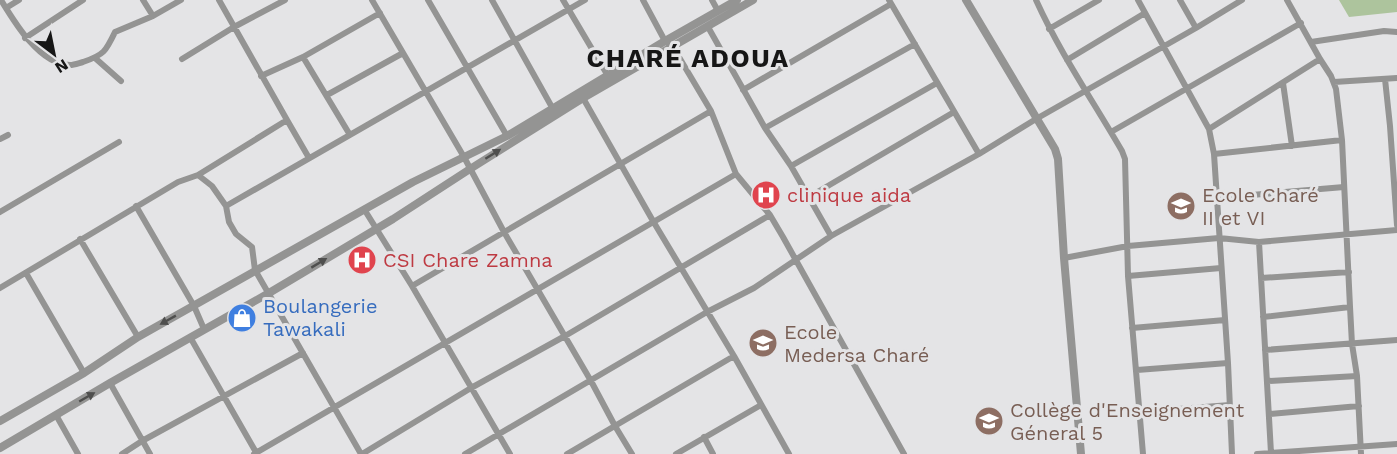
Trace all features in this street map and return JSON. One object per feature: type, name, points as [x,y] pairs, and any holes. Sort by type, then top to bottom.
[{"type":"street","points":[[1,0],[25,38],[44,55],[71,66],[95,58],[108,48],[115,32],[153,16],[181,0]]},
{"type":"street","points":[[6,8],[19,0]]},
{"type":"street","points":[[25,38],[83,0]]},
{"type":"street","points":[[143,0],[153,16]]},
{"type":"street","points":[[219,0],[309,158]]},
{"type":"street","points":[[182,59],[234,27],[285,0]]},
{"type":"street","points":[[382,0],[374,2],[632,454]]},
{"type":"street","points":[[428,0],[507,136]]},
{"type":"street","points":[[492,0],[553,109]]},
{"type":"street","points":[[563,0],[608,76]]},
{"type":"street","points":[[226,206],[585,0]]},
{"type":"street","points":[[643,0],[665,41],[673,47],[711,111],[735,174],[770,215],[904,454]]},
{"type":"street","points":[[712,0],[718,11]]},
{"type":"street","points":[[0,421],[84,373],[138,337],[255,270],[364,209],[507,136],[736,0]]},
{"type":"street","points":[[0,448],[269,293],[393,219],[583,99],[753,0]]},
{"type":"street","points":[[966,0],[1055,149],[1058,159],[1081,454]]},
{"type":"street","points":[[1036,0],[1049,29],[1125,159],[1128,276],[1143,454]]},
{"type":"street","points":[[1049,29],[1099,0]]},
{"type":"street","points":[[1138,0],[1209,129],[1214,154],[1232,454]]},
{"type":"street","points":[[1180,0],[1196,28]]},
{"type":"street","points":[[465,454],[707,312],[754,288],[831,237],[979,154],[1242,0]]},
{"type":"street","points":[[1287,0],[1336,89],[1342,140],[1352,344],[1358,376],[1361,451]]},
{"type":"street","points":[[743,90],[890,2],[979,154]]},
{"type":"street","points":[[261,76],[303,57],[380,13]]},
{"type":"street","points":[[1067,60],[1145,13]]},
{"type":"street","points":[[1111,132],[1301,23]]},
{"type":"street","points":[[708,27],[765,128],[791,166],[831,237]]},
{"type":"street","points":[[1311,42],[1384,31],[1397,32]]},
{"type":"street","points":[[765,128],[915,44]]},
{"type":"street","points":[[327,95],[403,53]]},
{"type":"street","points":[[303,57],[350,135]]},
{"type":"street","points":[[95,58],[121,81]]},
{"type":"street","points":[[1209,129],[1320,59]]},
{"type":"street","points":[[1334,82],[1397,78]]},
{"type":"street","points":[[1386,79],[1397,225]]},
{"type":"street","points":[[791,166],[938,82]]},
{"type":"street","points":[[1283,83],[1292,146]]},
{"type":"street","points":[[583,99],[789,454]]},
{"type":"street","points":[[412,286],[711,111]]},
{"type":"street","points":[[809,196],[954,112]]},
{"type":"street","points":[[0,288],[178,182],[198,175],[287,120]]},
{"type":"street","points":[[0,139],[8,135]]},
{"type":"street","points":[[1214,154],[1342,140]]},
{"type":"street","points":[[0,212],[119,142]]},
{"type":"street","points":[[190,337],[256,454],[735,174]]},
{"type":"street","points":[[198,175],[212,186],[226,206],[229,222],[236,234],[252,247],[255,270],[362,454],[471,388],[565,336],[770,215]]},
{"type":"street","points":[[1216,198],[1344,187]]},
{"type":"street","points":[[136,206],[194,306],[204,329]]},
{"type":"street","points":[[364,209],[412,286],[510,454]]},
{"type":"street","points":[[1064,258],[1128,246],[1219,238],[1259,242],[1397,230]]},
{"type":"street","points":[[81,239],[138,337]]},
{"type":"street","points":[[1259,242],[1271,453]]},
{"type":"street","points":[[1128,276],[1221,268]]},
{"type":"street","points":[[1261,278],[1349,272]]},
{"type":"street","points":[[26,273],[84,373]]},
{"type":"street","points":[[1263,317],[1350,307]]},
{"type":"street","points":[[1132,328],[1225,320]]},
{"type":"street","points":[[1265,350],[1397,340]]},
{"type":"street","points":[[122,454],[303,353]]},
{"type":"street","points":[[567,454],[734,356]]},
{"type":"street","points":[[1137,370],[1228,363]]},
{"type":"street","points":[[1268,381],[1358,376]]},
{"type":"street","points":[[110,383],[150,454]]},
{"type":"street","points":[[676,454],[761,405]]},
{"type":"street","points":[[1140,412],[1230,405]]},
{"type":"street","points":[[1270,414],[1359,406]]},
{"type":"street","points":[[56,415],[78,454]]},
{"type":"street","points":[[704,437],[713,454]]},
{"type":"street","points":[[1257,454],[1361,451],[1397,444]]},
{"type":"green space","points":[[1339,0],[1397,0],[1397,12],[1349,17]]},
{"type":"place","name":"clinique aida","points":[[766,195]]},
{"type":"place","name":"Ecole Charé II et VI","points":[[1181,206]]},
{"type":"place","name":"CSI Chare Zamna","points":[[362,260]]},
{"type":"place","name":"Boulangerie Tawakali","points":[[242,318]]},
{"type":"place","name":"Ecole Medersa Charé","points":[[763,343]]},
{"type":"place","name":"Collège d'Enseignement Géneral 5","points":[[989,421]]},
{"type":"district","name":"CHARÉ ADOUA","points":[[688,58]]}]
